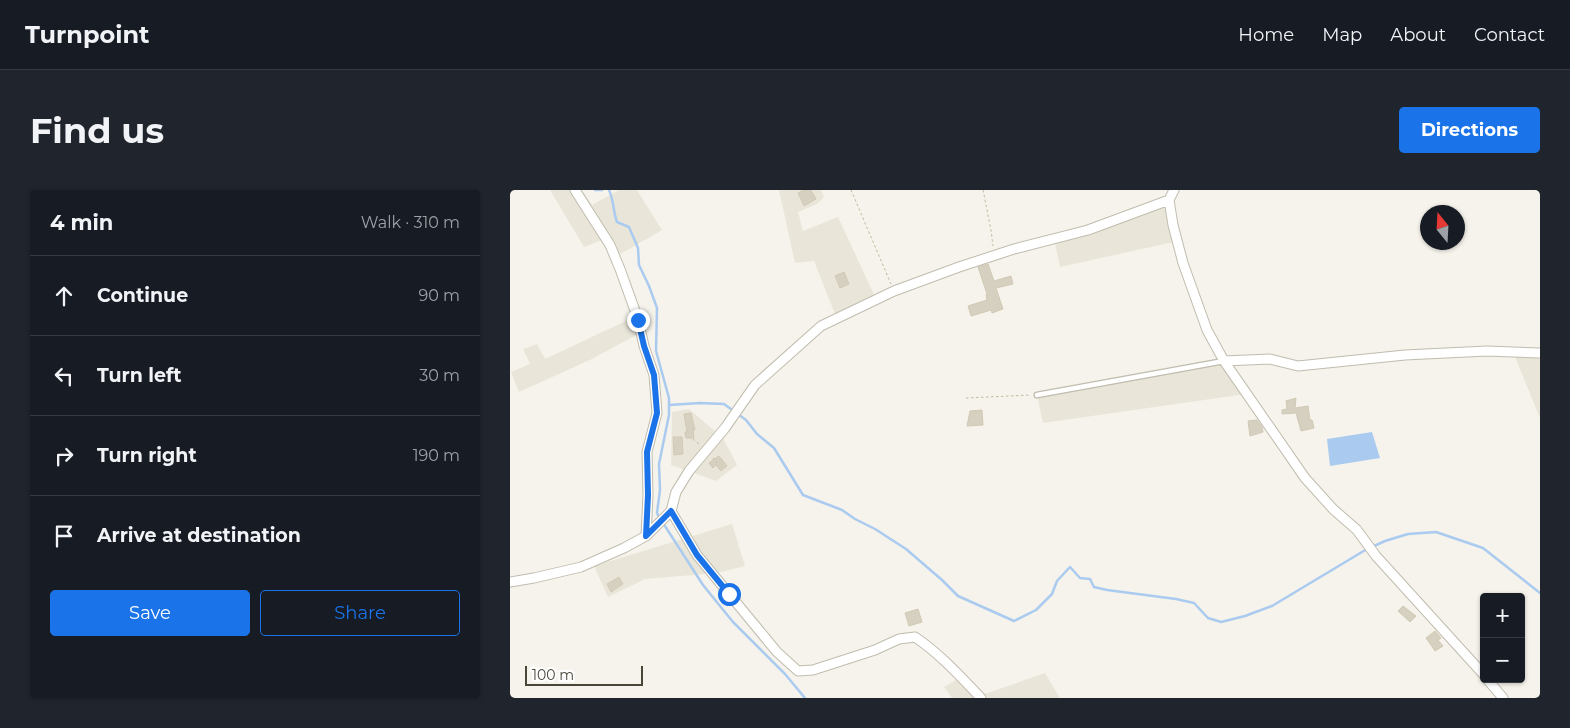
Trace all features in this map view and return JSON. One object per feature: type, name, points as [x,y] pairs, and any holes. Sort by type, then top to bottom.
[{"type":"street","points":[[575,190],[610,245],[638,320],[644,346],[654,375],[657,413],[647,452],[648,495],[646,536]]},
{"type":"street","points":[[510,582],[580,567],[624,548],[646,536],[671,511],[676,492],[689,471],[725,428],[755,386],[821,326],[894,291],[1014,248],[1088,230],[1169,200],[1175,190]]},
{"type":"street","points":[[1169,200],[1173,225],[1183,263],[1207,330],[1224,361],[1304,478],[1333,509],[1357,530],[1376,556],[1480,671]]},
{"type":"street","points":[[1224,361],[1270,359],[1298,366],[1405,355],[1487,352],[1540,353]]},
{"type":"street","points":[[671,511],[697,555],[778,652],[798,671],[813,670],[875,650],[899,639],[915,637],[955,670],[980,698]]},
{"type":"street","points":[[1490,683],[1503,698]]},
{"type":"lane","points":[[1037,394],[1224,361]]},
{"type":"path","points":[[851,190],[894,291]]},
{"type":"path","points":[[983,190],[991,230],[993,256]]},
{"type":"path","points":[[966,398],[1037,394]]},
{"type":"shaded area","points":[[550,190],[582,190],[592,205],[619,190],[637,190],[662,230],[617,256],[605,239],[584,247]]},
{"type":"shaded area","points":[[779,190],[821,190],[824,197],[817,204],[798,212],[803,231],[838,217],[876,299],[837,319],[814,261],[795,263]]},
{"type":"shaded area","points":[[1169,200],[1178,241],[1060,267],[1054,239]]},
{"type":"shaded area","points":[[630,319],[638,334],[592,359],[519,392],[511,372],[530,364],[523,349],[537,344],[545,359]]},
{"type":"shaded area","points":[[1513,352],[1540,359],[1540,418]]},
{"type":"shaded area","points":[[1224,361],[1246,394],[1043,423],[1037,395]]},
{"type":"shaded area","points":[[689,409],[723,438],[737,465],[716,481],[671,465],[672,412]]},
{"type":"shaded area","points":[[732,524],[745,566],[717,573],[645,579],[608,597],[594,566]]},
{"type":"shaded area","points":[[1045,673],[1060,698],[952,698],[944,687],[961,677],[979,696]]},
{"type":"water","points":[[1372,432],[1380,458],[1330,466],[1327,439]]},
{"type":"building","points":[[803,190],[811,190],[816,199],[804,206],[798,193]]},
{"type":"building","points":[[988,264],[994,281],[1011,276],[1013,284],[996,288],[1003,309],[992,313],[991,310],[971,316],[968,306],[987,300],[987,294],[978,267]]},
{"type":"building","points":[[844,272],[849,284],[840,288],[835,276]]},
{"type":"building","points":[[1296,398],[1295,408],[1308,406],[1310,420],[1312,420],[1314,428],[1301,431],[1296,413],[1282,414],[1282,410],[1287,409],[1286,401]]},
{"type":"building","points":[[982,410],[983,425],[967,426],[970,411]]},
{"type":"building","points":[[691,413],[695,430],[693,430],[694,438],[686,438],[684,414]]},
{"type":"building","points":[[1257,420],[1263,432],[1250,436],[1248,421]]},
{"type":"building","points":[[673,437],[682,437],[683,454],[674,455]]},
{"type":"building","points":[[719,456],[727,466],[721,471],[716,465],[713,468],[709,463]]},
{"type":"building","points":[[619,577],[623,584],[611,592],[607,584]]},
{"type":"building","points":[[1403,606],[1416,616],[1410,622],[1398,611]]},
{"type":"building","points":[[918,609],[922,622],[909,626],[905,613]]},
{"type":"building","points":[[1435,631],[1441,638],[1438,640],[1443,646],[1435,651],[1426,638]]},
{"type":"waterway","points":[[595,190],[602,190]]},
{"type":"waterway","points":[[609,190],[617,222],[629,227],[638,248],[639,265],[657,308],[656,351],[669,398],[669,415],[659,464],[660,490],[657,513],[660,519]]},
{"type":"waterway","points":[[669,405],[724,404],[746,420],[757,434],[774,448],[803,495],[842,510],[875,529],[906,549],[958,596],[1014,621],[1036,610],[1052,594],[1057,581],[1070,567],[1080,578],[1090,579],[1094,587],[1194,603],[1208,618],[1221,622],[1272,606],[1367,549]]},
{"type":"waterway","points":[[663,523],[703,585],[733,622],[785,674],[805,698]]},
{"type":"waterway","points":[[1372,547],[1408,534],[1436,532],[1483,548],[1540,593]]},
{"type":"route","points":[[638,320],[644,346],[654,375],[657,413],[647,452],[648,495],[646,536],[671,511],[697,555],[729,594]]}]
